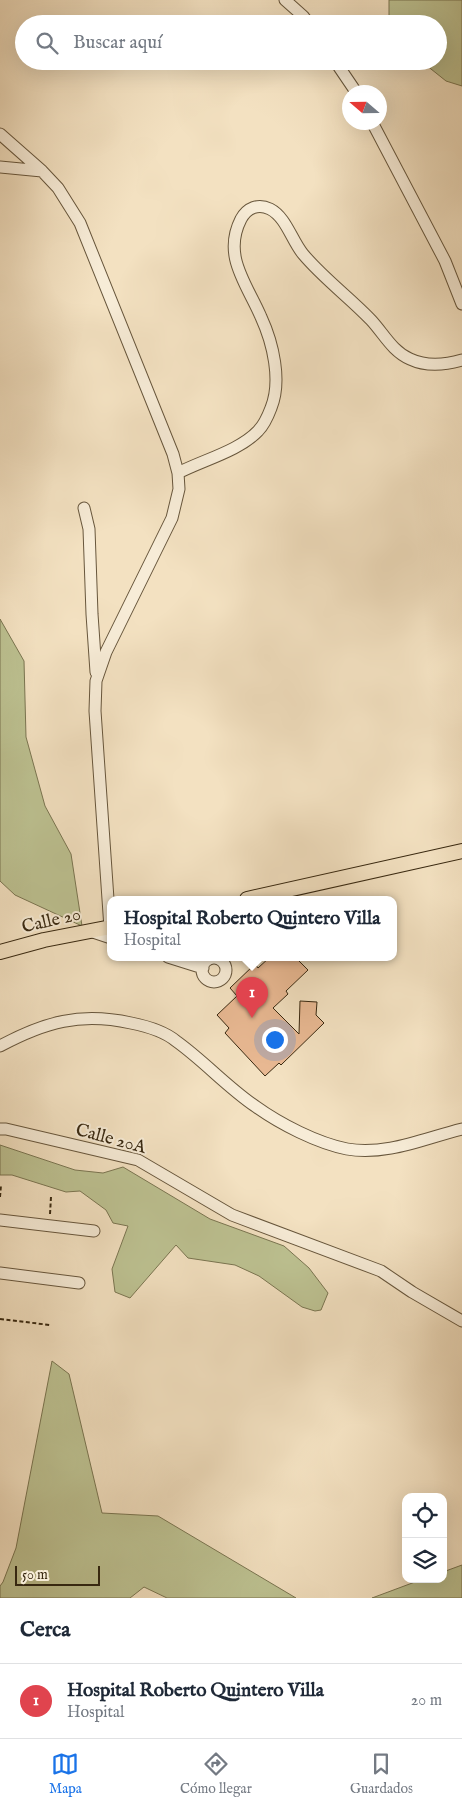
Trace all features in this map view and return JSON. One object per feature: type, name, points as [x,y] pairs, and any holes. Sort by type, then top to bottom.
[{"type":"main road","points":[[260,896],[462,851]]},
{"type":"main road","name":"Calle 20","points":[[0,952],[44,940],[107,928]]},
{"type":"street","points":[[285,0],[302,15]]},
{"type":"street","points":[[341,70],[351,85]]},
{"type":"street","points":[[376,130],[445,261],[462,304]]},
{"type":"street","points":[[0,134],[42,171],[62,193],[80,223],[173,454],[178,473],[179,489],[172,518],[106,652],[96,681]]},
{"type":"street","points":[[0,167],[42,171]]},
{"type":"street","points":[[178,473],[248,440],[260,430],[272,405],[277,388],[277,373],[270,344],[262,318],[244,285],[237,267],[234,248],[236,231],[242,217],[248,210],[256,206],[270,209],[277,214],[302,253],[372,320],[392,348],[410,359],[425,363],[441,364],[462,360]]},
{"type":"street","points":[[84,508],[89,529],[95,646],[95,711],[108,896]]},
{"type":"street","points":[[88,931],[107,937]]},
{"type":"street","points":[[180,961],[202,968]]},
{"type":"street","points":[[0,1046],[38,1027],[58,1022],[95,1018],[120,1021],[142,1026],[175,1040],[254,1106],[285,1125],[325,1142],[348,1149],[373,1150],[418,1142],[462,1129]]},
{"type":"street","name":"Calle 20A","points":[[0,1129],[138,1160],[232,1215],[381,1271],[412,1292],[462,1321]]},
{"type":"street","points":[[0,1220],[94,1231]]},
{"type":"street","points":[[0,1273],[79,1283]]},
{"type":"path","points":[[0,1197],[1,1186]]},
{"type":"path","points":[[49,1226],[51,1197]]},
{"type":"path","points":[[0,1319],[50,1325]]},
{"type":"green space","points":[[389,0],[462,0],[462,86],[446,81],[432,70],[447,70],[447,15],[389,15]]},
{"type":"green space","points":[[0,619],[24,661],[26,737],[45,806],[71,854],[82,926],[15,895],[0,881]]},
{"type":"green space","points":[[0,1145],[75,1170],[103,1173],[123,1167],[210,1219],[284,1246],[309,1268],[328,1293],[321,1310],[315,1311],[302,1307],[259,1276],[235,1265],[188,1258],[176,1245],[130,1298],[115,1292],[112,1269],[128,1226],[113,1223],[106,1210],[80,1191],[66,1192],[12,1175],[0,1175]]},
{"type":"green space","points":[[52,1361],[69,1374],[102,1513],[158,1516],[296,1598],[167,1598],[144,1587],[130,1598],[0,1598],[0,1586],[16,1548]]},
{"type":"green space","points":[[462,1565],[462,1598],[372,1598],[412,1583],[447,1583],[447,1571]]},
{"type":"building","points":[[266,961],[299,961],[308,970],[286,991],[288,994],[273,1008],[299,1034],[300,1001],[317,1002],[316,1015],[324,1023],[281,1065],[279,1063],[265,1076],[225,1033],[229,1028],[217,1015],[237,996],[230,988],[255,964],[258,968]]},
{"type":"place","name":"Hospital Roberto Quintero Villa","points":[[252,1018]]}]
